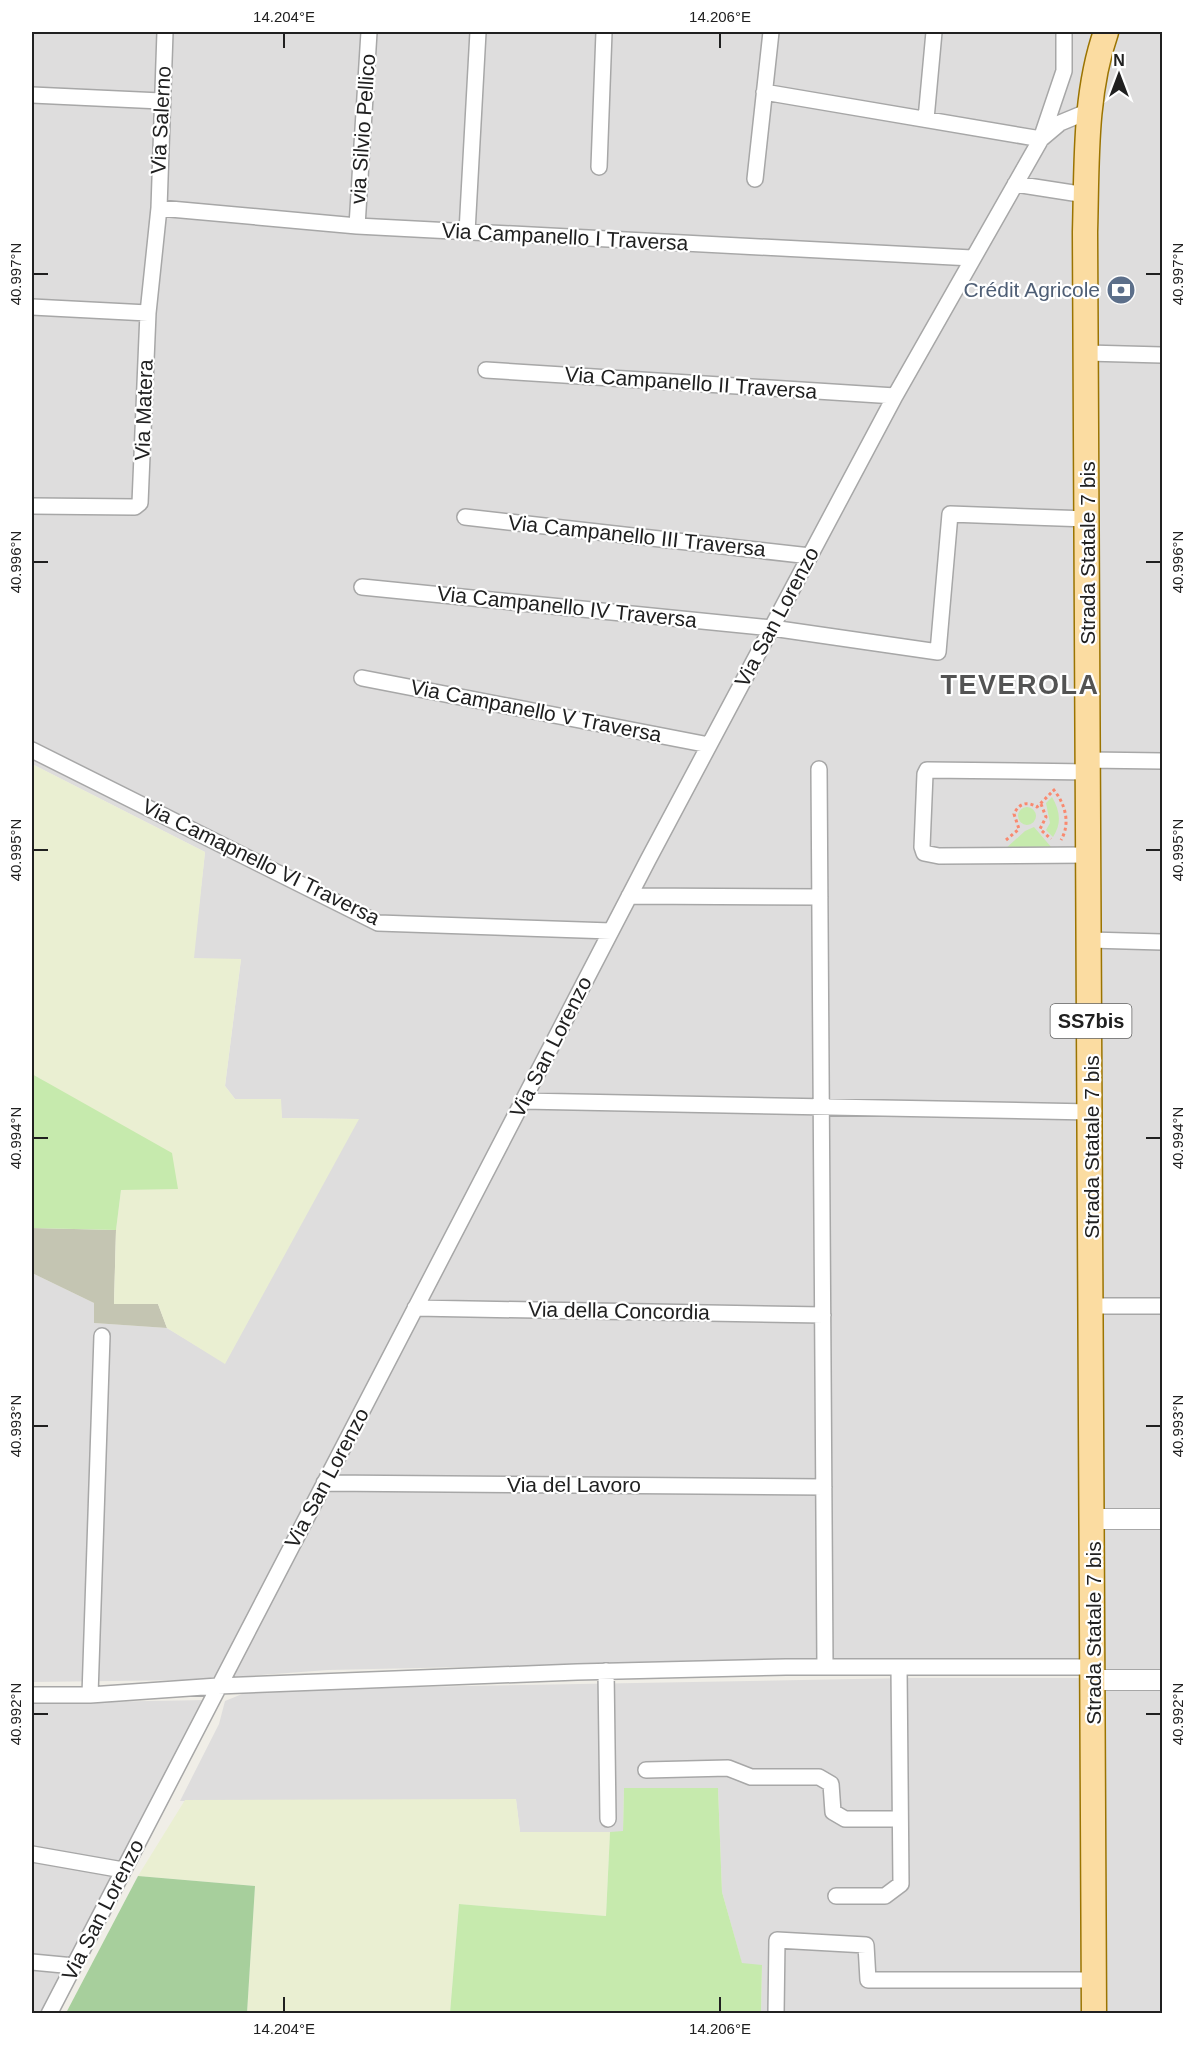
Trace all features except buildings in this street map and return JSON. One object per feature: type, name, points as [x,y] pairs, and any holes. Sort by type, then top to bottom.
[{"type":"main road","name":"Strada Statale 7 bis","points":[[1094,2013],[1094,1519],[1086,195],[1089,111],[1099,52],[1106,32]]},
{"type":"street","name":"Via Salerno","points":[[159,208],[165,32]]},
{"type":"street","name":"via Silvio Pellico","points":[[357,226],[369,32]]},
{"type":"street","points":[[467,231],[478,32]]},
{"type":"street","points":[[598,167],[604,32]]},
{"type":"street","points":[[755,178],[771,32]]},
{"type":"street","points":[[926,119],[934,32]]},
{"type":"street","points":[[764,92],[1041,139],[1065,71],[1064,32]]},
{"type":"street","points":[[32,95],[161,101]]},
{"type":"street","name":"Via San Lorenzo","points":[[49,2013],[610,931],[895,396],[1041,139],[1060,123],[1089,111]]},
{"type":"street","points":[[1015,184],[1086,195]]},
{"type":"street","name":"Via Campanello I Traversa","points":[[159,208],[357,226],[972,258]]},
{"type":"street","name":"Via Matera","points":[[32,506],[135,507],[140,503],[148,313],[159,208]]},
{"type":"street","points":[[32,307],[148,313]]},
{"type":"street","points":[[1087,353],[1162,355]]},
{"type":"street","name":"Via Campanello II Traversa","points":[[486,370],[895,396]]},
{"type":"street","name":"Via Campanello IV Traversa","points":[[362,587],[772,628],[938,652],[950,514],[1088,519]]},
{"type":"street","name":"Via Campanello III Traversa","points":[[465,517],[810,556]]},
{"type":"street","name":"Via Campanello V Traversa","points":[[362,678],[709,745]]},
{"type":"street","name":"Via Camapnello VI Traversa","points":[[32,750],[378,923],[610,931]]},
{"type":"street","points":[[1090,855],[939,856],[924,853],[922,846],[927,770],[1089,766],[1162,761]]},
{"type":"street","points":[[819,769],[825,1667]]},
{"type":"street","points":[[629,896],[820,897]]},
{"type":"street","points":[[1090,940],[1162,942]]},
{"type":"street","points":[[523,1101],[1091,1112]]},
{"type":"street","points":[[1092,1306],[1162,1306]]},
{"type":"street","name":"Via della Concordia","points":[[415,1308],[823,1315]]},
{"type":"street","points":[[90,1695],[102,1336]]},
{"type":"street","name":"Via del Lavoro","points":[[324,1483],[824,1487]]},
{"type":"street","points":[[1094,1519],[1162,1519]]},
{"type":"street","points":[[32,1695],[90,1695],[218,1686],[606,1671],[825,1667],[1094,1673],[1162,1680]]},
{"type":"street","points":[[836,1896],[885,1896],[901,1884],[899,1667]]},
{"type":"street","points":[[606,1671],[608,1819]]},
{"type":"street","points":[[646,1770],[728,1768],[751,1777],[819,1777],[831,1784],[833,1812],[845,1819],[900,1819]]},
{"type":"street","points":[[32,1854],[123,1870]]},
{"type":"street","points":[[776,2013],[777,1940],[866,1945],[868,1980],[1094,1980]]},
{"type":"street","points":[[32,1962],[74,1966]]},
{"type":"path","points":[[1041,804],[1046,818],[1040,829],[1057,845],[1066,826],[1065,805],[1049,786]]},
{"type":"path","points":[[1000,844],[1019,829],[1014,814],[1017,808],[1031,803],[1037,807],[1054,790]]},
{"type":"shaded area","points":[[32,32],[1098,32],[1085,1663],[785,1660],[328,1670],[195,1680],[32,1682],[32,1273],[94,1303],[94,1323],[167,1328],[225,1363],[358,1119],[282,1118],[280,1099],[235,1099],[225,1086],[241,959],[193,959],[205,852],[32,764]]},
{"type":"shaded area","points":[[1113,32],[1162,32],[1162,1674],[1100,1674],[1095,111]]},
{"type":"shaded area","points":[[32,764],[205,852],[194,958],[241,959],[225,1086],[235,1099],[281,1099],[282,1118],[359,1119],[225,1364],[167,1328],[158,1304],[114,1304],[116,1230],[121,1190],[43,1080],[32,1074]]},
{"type":"shaded area","points":[[32,1228],[116,1230],[114,1303],[158,1304],[167,1328],[94,1323],[94,1303],[32,1273]]},
{"type":"shaded area","points":[[908,1678],[1085,1678],[1085,2013],[761,2013],[762,1966],[742,1964],[722,1892],[718,1788],[624,1788],[623,1832],[520,1832],[516,1800],[180,1801],[219,1724],[225,1701],[252,1690]]},
{"type":"shaded area","points":[[1101,1687],[1162,1687],[1162,2013],[1102,2013]]},
{"type":"shaded area","points":[[207,1700],[45,2014],[32,2013],[32,1703]]},
{"type":"shaded area","points":[[516,1799],[520,1832],[610,1832],[606,1916],[459,1904],[450,2013],[247,2013],[255,1886],[138,1876],[185,1800]]},
{"type":"green space","points":[[1052,797],[1059,817],[1058,827],[1053,837],[1046,830],[1050,823],[1046,803]]},
{"type":"green space","points":[[1023,807],[1031,807],[1036,812],[1034,823],[1023,825],[1018,820],[1018,812]]},
{"type":"green space","points":[[1034,827],[1052,848],[1004,850],[1025,831]]},
{"type":"green space","points":[[32,1074],[172,1153],[178,1189],[121,1190],[116,1230],[32,1228]]},
{"type":"green space","points":[[624,1788],[718,1788],[722,1892],[742,1963],[762,1965],[761,2013],[450,2013],[459,1904],[606,1916],[610,1832],[623,1831]]},
{"type":"green space","points":[[138,1876],[255,1886],[247,2013],[66,2013]]},
{"type":"place","name":"Crédit Agricole","points":[[1121,290]]},
{"type":"district","name":"TEVEROLA","points":[[1020,685]]}]
